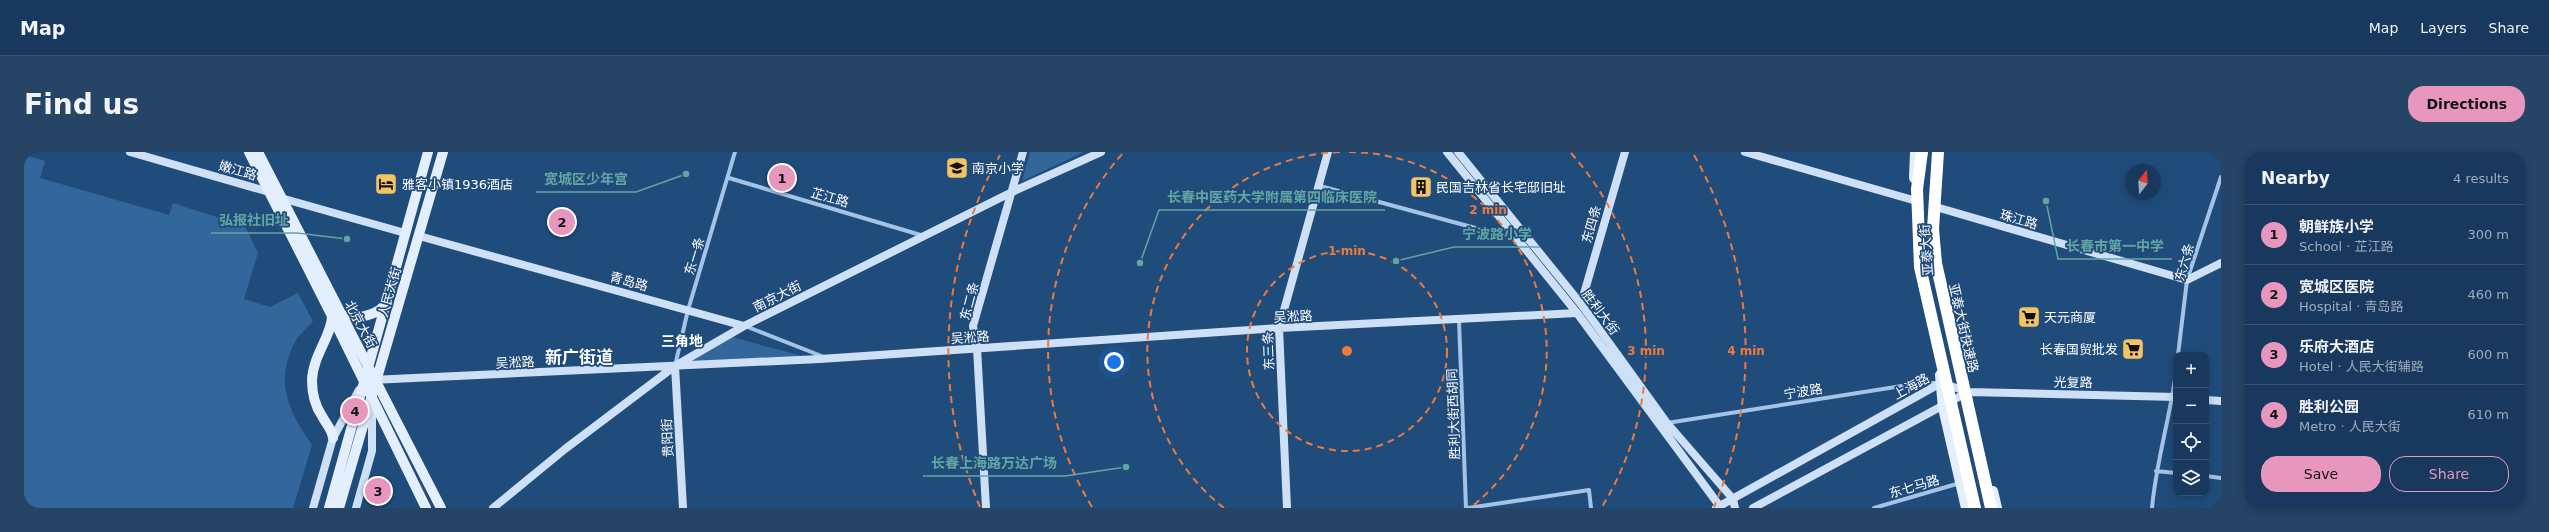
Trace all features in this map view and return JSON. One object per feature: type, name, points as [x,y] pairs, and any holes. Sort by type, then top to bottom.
[{"type":"highway","points":[[1922,152],[1917,189],[1920,267],[1975,508]]},
{"type":"highway","name":"亚泰大街快速路","points":[[1938,152],[1933,229],[1936,263],[1991,508]]},
{"type":"main road","name":"北京大街","points":[[249,152],[269,192],[337,315],[368,365],[441,508]]},
{"type":"main road","name":"北京大街","points":[[258,152],[337,315],[364,380],[426,508]]},
{"type":"main road","name":"人民大街","points":[[329,508],[428,152]]},
{"type":"main road","name":"人民大街","points":[[339,508],[443,152]]},
{"type":"main road","name":"亚泰大街","points":[[1915,152],[1913,238],[1918,279],[1941,383],[1942,408],[1966,508]]},
{"type":"main road","name":"亚泰大街","points":[[1942,152],[1936,207],[1941,282],[1997,508]]},
{"type":"main road","points":[[333,438],[331,429],[317,408],[312,381],[315,363],[331,324],[337,315],[351,317],[368,315],[384,306]]},
{"type":"street","name":"东一条","points":[[675,366],[688,310],[729,178],[735,152]]},
{"type":"street","name":"东二条","points":[[986,508],[977,348],[973,326],[1023,152]]},
{"type":"street","name":"南京大街","points":[[493,508],[565,450],[675,366],[744,326],[1012,192],[1101,152]]},
{"type":"street","name":"东三条","points":[[1287,508],[1279,328],[1320,186],[1328,152]]},
{"type":"street","name":"胜利大街","points":[[1447,152],[1577,313],[1719,508]]},
{"type":"street","name":"胜利大街","points":[[1458,152],[1581,304],[1667,423],[1733,499],[1735,508]]},
{"type":"street","name":"东四条","points":[[1581,304],[1625,152]]},
{"type":"street","points":[[1745,152],[1913,200]]},
{"type":"street","name":"嫩江路","points":[[135,153],[269,192]]},
{"type":"street","name":"东六条","points":[[2178,352],[2187,280],[2221,177]]},
{"type":"street","name":"芷江路","points":[[729,178],[925,236]]},
{"type":"street","points":[[1320,186],[1516,239]]},
{"type":"street","points":[[281,198],[405,233]]},
{"type":"street","name":"珠江路","points":[[1936,207],[2187,280]]},
{"type":"street","name":"青岛路","points":[[418,236],[744,326],[830,359]]},
{"type":"street","points":[[2187,280],[2221,263]]},
{"type":"street","name":"吴淞路","points":[[364,380],[830,359],[1279,328],[1577,313]]},
{"type":"street","name":"胜利大街西胡同","points":[[1459,320],[1467,508]]},
{"type":"street","name":"贵阳街","points":[[675,366],[683,508]]},
{"type":"street","points":[[313,508],[333,438],[364,380]]},
{"type":"street","name":"宁波路","points":[[1667,423],[1921,383],[1941,383]]},
{"type":"street","name":"上海路","points":[[1719,508],[1941,383],[1969,392]]},
{"type":"street","points":[[1753,508],[1942,408],[1969,392]]},
{"type":"street","name":"光复路","points":[[1969,392],[2173,396]]},
{"type":"street","points":[[356,508],[372,451],[372,397]]},
{"type":"street","points":[[2152,508],[2156,471],[2173,400]]},
{"type":"street","points":[[2209,400],[2221,401]]},
{"type":"street","points":[[2156,471],[2173,473]]},
{"type":"street","points":[[2209,476],[2221,478]]},
{"type":"street","name":"东七马路","points":[[1874,508],[1960,483]]},
{"type":"street","points":[[1467,508],[1588,490],[1592,508]]},
{"type":"shaded area","points":[[1030,152],[1084,152],[1022,181]]},
{"type":"shaded area","points":[[24,155],[45,161],[40,178],[169,215],[173,203],[245,226],[258,253],[244,299],[270,307],[298,293],[313,321],[295,342],[289,357],[285,383],[291,408],[312,445],[293,508],[24,508]]},
{"type":"shaded area","points":[[732,337],[802,356],[680,365]]},
{"type":"place","name":"南京小学","points":[[957,168]]},
{"type":"place","name":"宽城区少年宫","points":[[686,174]]},
{"type":"place","name":"朝鲜族小学","points":[[782,178]]},
{"type":"place","name":"雅客小镇1936酒店","points":[[386,184]]},
{"type":"place","name":"民国吉林省长宅邸旧址","points":[[1421,187]]},
{"type":"place","name":"长春市第一中学","points":[[2046,201]]},
{"type":"place","name":"宽城区医院","points":[[562,222]]},
{"type":"place","name":"弘报社旧址","points":[[347,239]]},
{"type":"place","name":"宁波路小学","points":[[1396,261]]},
{"type":"place","name":"长春中医药大学附属第四临床医院","points":[[1140,263]]},
{"type":"place","name":"天元商厦","points":[[2029,317]]},
{"type":"place","name":"长春国贸批发","points":[[2133,349]]},
{"type":"place","name":"胜利公园","points":[[355,411]]},
{"type":"place","name":"长春上海路万达广场","points":[[1126,467]]},
{"type":"place","name":"乐府大酒店","points":[[378,491]]},
{"type":"district","name":"三角地","points":[[682,341]]},
{"type":"district","name":"新广街道","points":[[579,357]]}]
